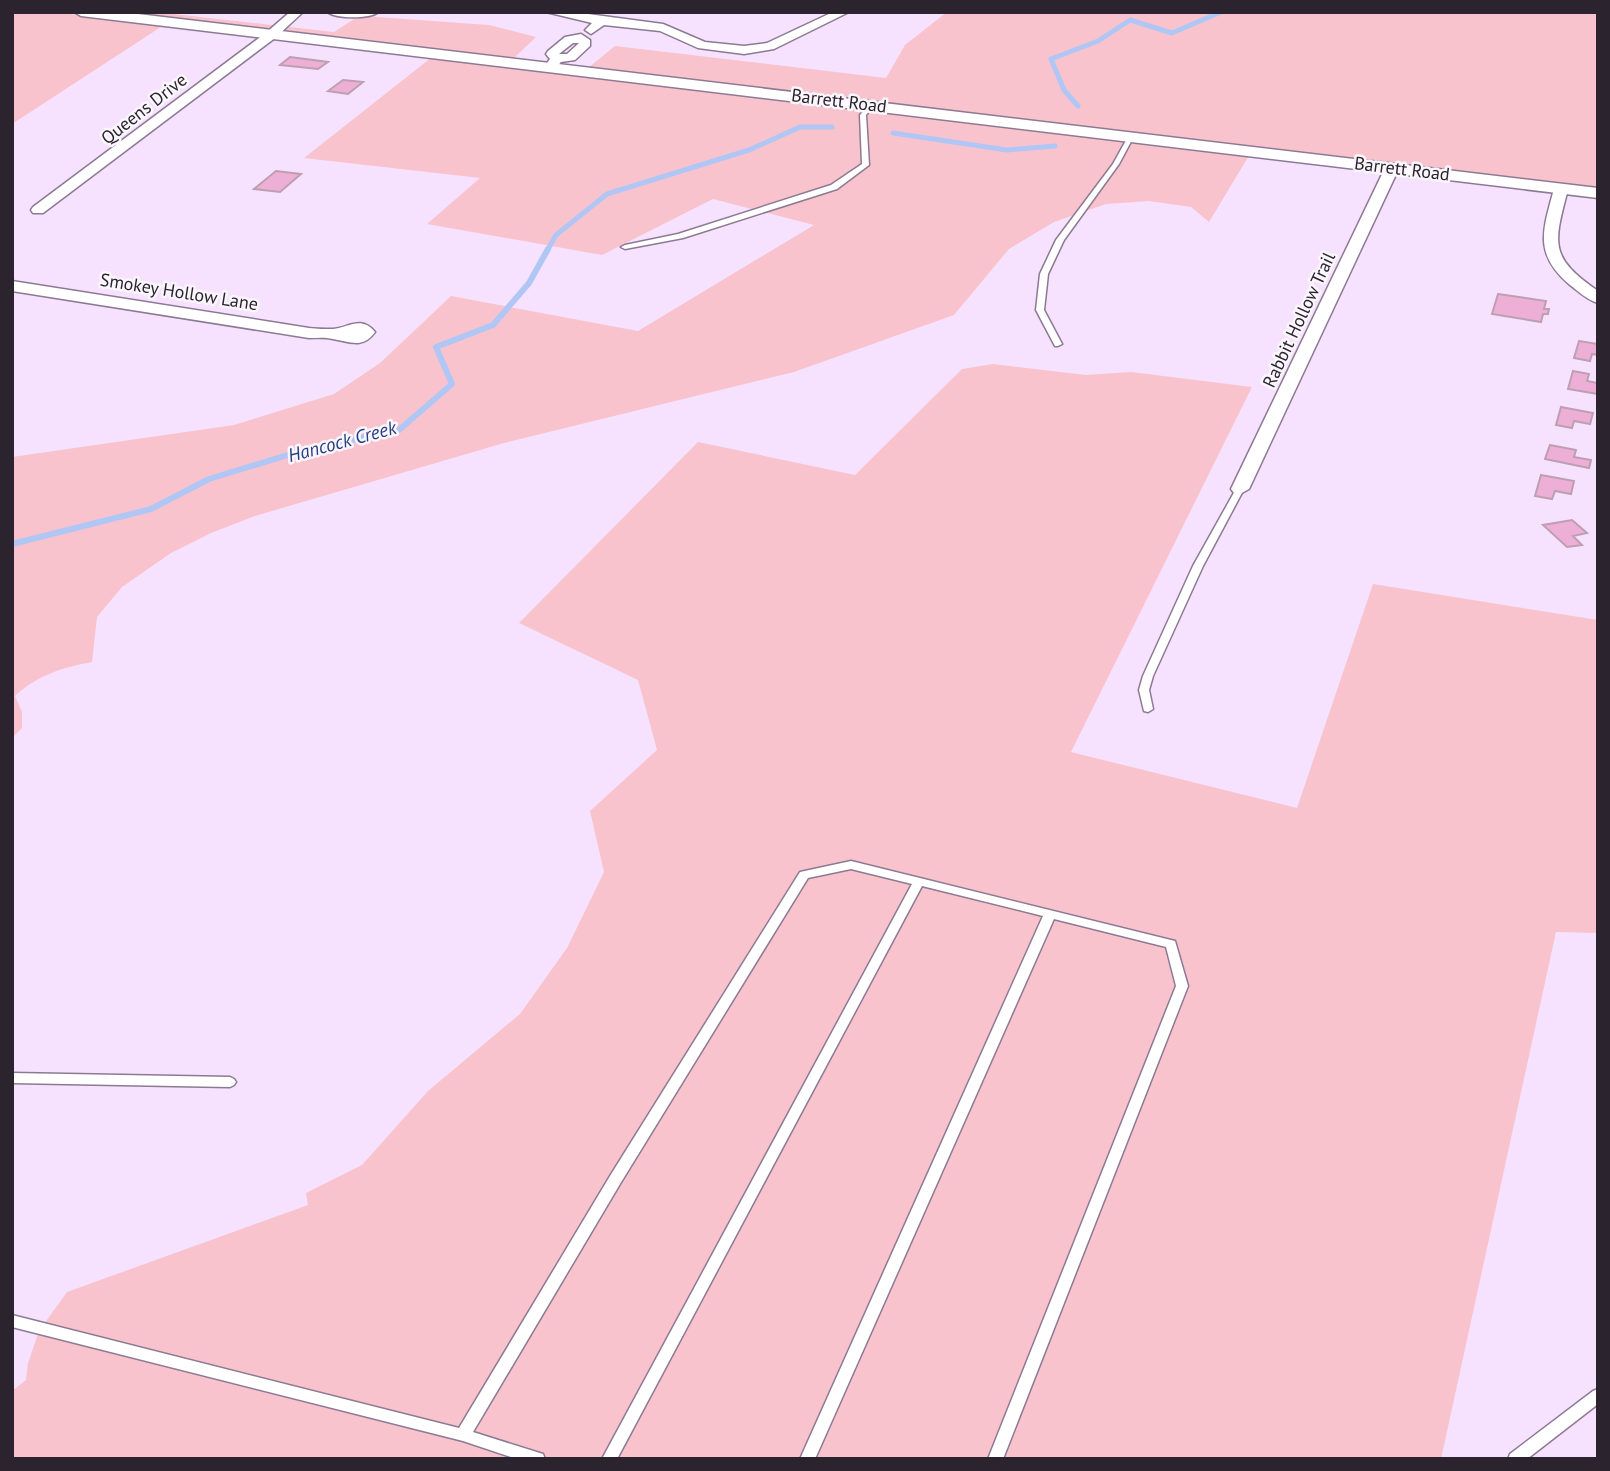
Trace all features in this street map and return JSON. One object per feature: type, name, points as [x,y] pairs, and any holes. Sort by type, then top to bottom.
[{"type":"street","name":"Barrett Road","points":[[80,12],[271,35],[554,63],[871,105],[1598,193]]},
{"type":"street","name":"Queens Drive","points":[[38,210],[271,35],[297,12]]},
{"type":"street","points":[[333,12],[373,12]]},
{"type":"street","points":[[552,12],[663,28],[702,45],[744,50],[770,46],[843,12]]},
{"type":"street","points":[[554,63],[571,57],[586,43],[581,38],[601,21]]},
{"type":"street","name":"Rabbit Hollow Trail","points":[[1240,489],[1392,168]]},
{"type":"street","points":[[1561,189],[1548,242],[1550,252],[1562,271],[1598,298]]},
{"type":"street","name":"Smokey Hollow Lane","points":[[12,286],[309,333],[340,335]]},
{"type":"lane","points":[[625,247],[680,236],[834,187],[866,165],[863,115],[871,105]]},
{"type":"lane","points":[[1058,344],[1040,310],[1044,274],[1060,240],[1115,164],[1131,136]]},
{"type":"lane","points":[[1148,709],[1144,690],[1148,676],[1198,566],[1240,489]]},
{"type":"lane","points":[[463,1435],[614,1180],[804,876],[851,865],[1171,944],[1182,986],[995,1459]]},
{"type":"lane","points":[[609,1459],[919,882]]},
{"type":"lane","points":[[807,1459],[1050,915]]},
{"type":"lane","points":[[12,1078],[230,1082]]},
{"type":"lane","points":[[12,1321],[463,1435],[538,1459]]},
{"type":"lane","points":[[1515,1459],[1598,1395]]},
{"type":"shaded area","points":[[12,12],[54,12],[164,25],[12,124]]},
{"type":"shaded area","points":[[108,12],[156,12],[334,32],[365,12],[363,16],[489,25],[536,37],[513,59],[588,68],[615,46],[886,78],[905,45],[947,12],[1598,12],[1598,189]]},
{"type":"shaded area","points":[[432,57],[1250,154],[1209,222],[1191,207],[1149,201],[1106,204],[1054,222],[1009,249],[954,315],[794,372],[504,443],[255,516],[211,533],[171,553],[122,587],[97,617],[92,662],[50,673],[15,696],[22,712],[22,728],[12,738],[12,457],[234,425],[334,394],[380,363],[451,296],[638,331],[814,225],[713,199],[602,255],[427,224],[480,178],[304,158]]},
{"type":"shaded area","points":[[993,364],[1086,375],[1131,372],[1252,387],[1071,752],[1297,808],[1373,584],[1598,620],[1598,933],[1556,932],[1441,1459],[12,1459],[12,1391],[26,1380],[28,1363],[39,1331],[67,1292],[308,1205],[306,1193],[362,1165],[428,1091],[520,1014],[567,948],[604,872],[590,811],[657,750],[638,680],[519,623],[698,442],[855,475],[962,369]]},
{"type":"building","points":[[290,57],[328,62],[318,69],[280,65]]},
{"type":"building","points":[[343,80],[363,82],[348,94],[328,91]]},
{"type":"building","points":[[276,171],[301,174],[280,192],[254,189]]},
{"type":"building","points":[[1498,294],[1546,301],[1544,309],[1549,309],[1548,314],[1543,314],[1541,322],[1492,314]]},
{"type":"building","points":[[1579,341],[1598,344],[1598,355],[1592,354],[1590,361],[1574,358]]},
{"type":"building","points":[[1573,371],[1589,374],[1587,381],[1598,383],[1598,394],[1568,389]]},
{"type":"building","points":[[1561,407],[1593,413],[1590,424],[1574,421],[1572,428],[1556,425]]},
{"type":"building","points":[[1550,445],[1576,450],[1574,457],[1591,460],[1589,468],[1545,459]]},
{"type":"building","points":[[1541,475],[1574,481],[1571,494],[1555,491],[1552,499],[1535,496]]},
{"type":"building","points":[[1572,520],[1587,533],[1573,536],[1582,545],[1567,547],[1543,525]]},
{"type":"waterway","name":"Hancock Creek","points":[[1078,106],[1064,90],[1051,59],[1098,41],[1130,20],[1172,33],[1221,12]]},
{"type":"waterway","name":"Hancock Creek","points":[[547,251],[556,235],[607,194],[749,150],[800,127],[832,127]]},
{"type":"waterway","name":"Hancock Creek","points":[[893,133],[1007,150],[1055,146]]},
{"type":"waterway","name":"Hancock Creek","points":[[12,544],[151,509],[209,479],[304,450],[399,430],[452,384],[436,347],[493,325],[529,283],[548,249]]}]
